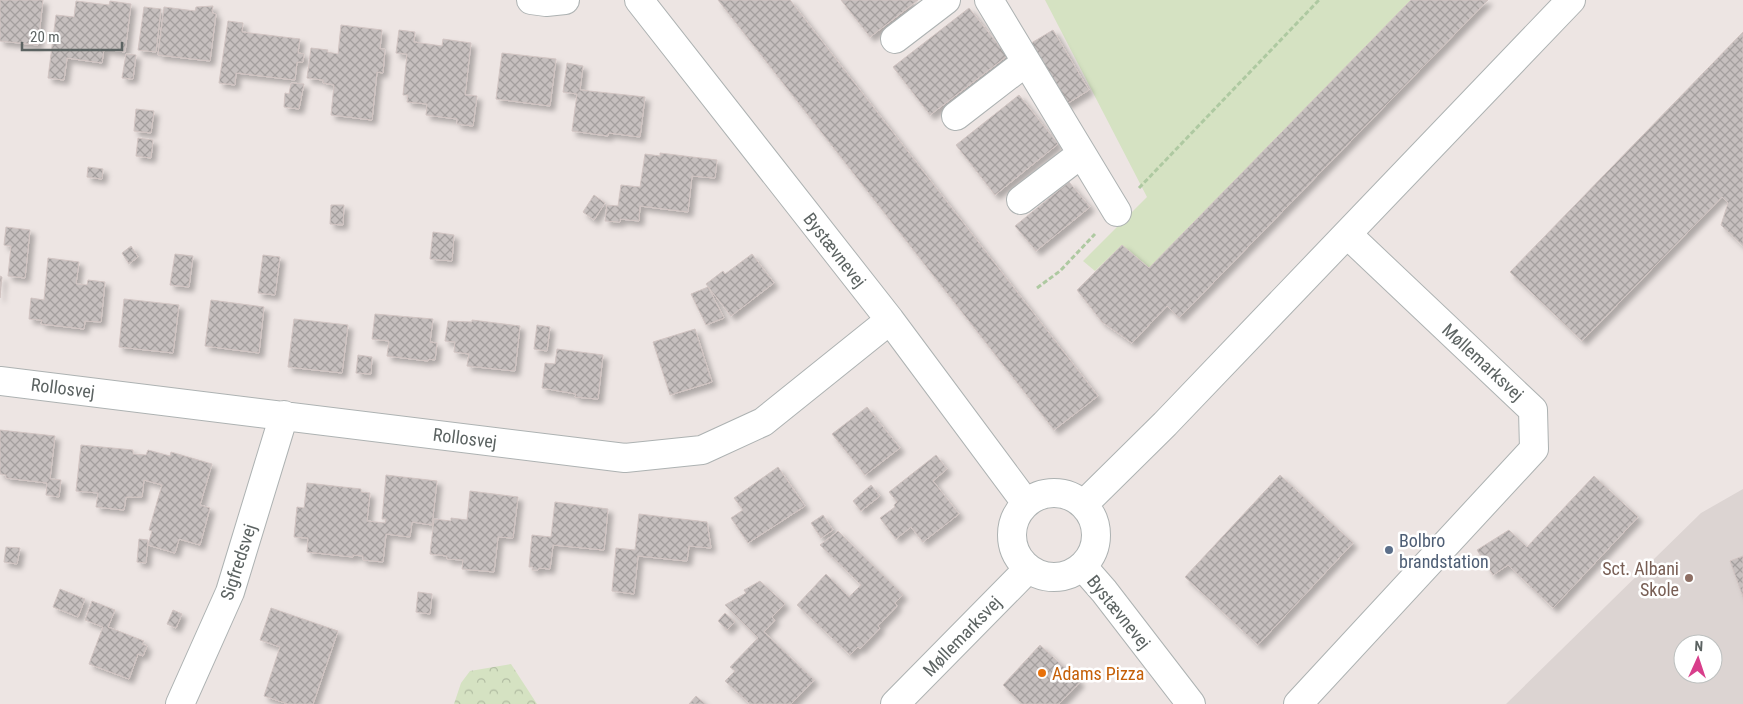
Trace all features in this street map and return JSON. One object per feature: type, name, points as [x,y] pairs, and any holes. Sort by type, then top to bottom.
[{"type":"street","points":[[531,0],[546,2],[565,0]]},
{"type":"street","name":"Bystævnevej","points":[[639,0],[890,320],[1026,503]]},
{"type":"street","points":[[895,39],[946,0]]},
{"type":"street","points":[[989,0],[1117,212]]},
{"type":"street","points":[[1084,504],[1165,424],[1572,0]]},
{"type":"street","points":[[956,116],[1026,62]]},
{"type":"street","points":[[1020,200],[1081,154]]},
{"type":"street","name":"Møllemarksvej","points":[[1298,704],[1534,449],[1533,410],[1347,234]]},
{"type":"street","name":"Rollosvej","points":[[0,380],[625,458],[702,450],[764,422],[890,320]]},
{"type":"street","name":"Sigfredsvej","points":[[180,704],[230,592],[284,415]]},
{"type":"street","points":[[1055,493],[1070,496],[1084,504],[1094,519],[1097,536],[1093,553],[1083,567],[1070,575],[1056,578],[1041,576],[1028,569],[1016,555],[1012,536],[1015,518],[1026,503],[1040,495],[1055,493]]},
{"type":"street","name":"Bystævnevej","points":[[1083,567],[1104,591],[1191,704]]},
{"type":"street","name":"Møllemarksvej","points":[[895,704],[1028,569]]},
{"type":"path","points":[[1037,288],[1060,271],[1320,0]]},
{"type":"shaded area","name":"Sct. Albani Skole","points":[[1743,489],[1743,704],[1506,704],[1701,513]]},
{"type":"green space","points":[[1045,0],[1411,0],[1149,268],[1122,245],[1095,271],[1083,261],[1147,197]]},
{"type":"green space","points":[[511,664],[537,704],[454,704],[461,683],[470,671]]},
{"type":"building","points":[[0,0],[43,0],[38,45],[0,41]]},
{"type":"building","points":[[718,0],[790,0],[1098,396],[1054,430]]},
{"type":"building","points":[[841,0],[918,0],[870,37]]},
{"type":"building","points":[[1411,0],[1488,0],[1179,318],[1167,306],[1132,343],[1102,322],[1077,290],[1122,245],[1149,268]]},
{"type":"building","points":[[76,1],[109,5],[110,1],[131,4],[125,52],[104,49],[102,63],[67,58],[64,80],[48,78],[56,15],[74,17]]},
{"type":"building","points":[[213,6],[212,13],[216,14],[210,61],[158,55],[164,7],[195,11],[196,7]]},
{"type":"building","points":[[144,7],[161,9],[156,52],[138,50]]},
{"type":"building","points":[[969,8],[1007,56],[930,115],[893,67]]},
{"type":"building","points":[[228,21],[243,23],[242,32],[300,39],[298,53],[304,54],[303,62],[297,62],[295,80],[236,73],[235,85],[219,83]]},
{"type":"building","points":[[341,25],[382,30],[380,49],[385,49],[383,73],[377,72],[372,120],[331,115],[334,85],[323,83],[323,80],[307,78],[311,48],[328,50],[327,52],[338,54]]},
{"type":"building","points":[[399,30],[415,32],[414,42],[442,46],[443,39],[471,43],[465,95],[477,96],[473,126],[457,124],[457,119],[426,115],[427,104],[407,102],[408,95],[403,95],[407,54],[396,53]]},
{"type":"building","points":[[1053,30],[1089,90],[1065,105],[1028,45]]},
{"type":"building","points":[[1743,32],[1743,246],[1721,225],[1728,203],[1722,197],[1582,341],[1510,272]]},
{"type":"building","points":[[502,53],[556,59],[550,106],[496,99]]},
{"type":"building","points":[[126,54],[136,55],[133,79],[122,78]]},
{"type":"building","points":[[567,63],[583,66],[580,90],[645,97],[640,137],[609,133],[608,136],[572,131],[577,94],[563,92]]},
{"type":"building","points":[[291,83],[304,84],[299,109],[284,107],[285,93],[289,94]]},
{"type":"building","points":[[1019,95],[1058,144],[995,195],[956,145]]},
{"type":"building","points":[[136,109],[154,111],[151,133],[134,131]]},
{"type":"building","points":[[138,138],[153,140],[151,158],[136,156]]},
{"type":"building","points":[[660,153],[717,160],[715,178],[692,176],[688,212],[640,206],[639,221],[620,219],[620,222],[605,221],[607,205],[618,206],[621,185],[640,187],[645,154],[660,156]]},
{"type":"building","points":[[88,167],[103,169],[102,179],[87,177]]},
{"type":"building","points":[[1069,182],[1090,207],[1036,251],[1015,226]]},
{"type":"building","points":[[594,195],[605,203],[594,220],[583,212]]},
{"type":"building","points":[[331,205],[344,205],[343,225],[330,224]]},
{"type":"building","points":[[6,227],[30,230],[25,278],[8,276],[11,246],[4,245]]},
{"type":"building","points":[[433,232],[454,235],[452,261],[430,259]]},
{"type":"building","points":[[131,246],[138,257],[129,264],[122,253]]},
{"type":"building","points":[[175,254],[193,256],[189,287],[170,285]]},
{"type":"building","points":[[752,254],[774,283],[731,316],[706,284],[723,271],[725,274]]},
{"type":"building","points":[[263,255],[280,257],[275,295],[258,293]]},
{"type":"building","points":[[48,258],[79,262],[76,284],[87,285],[88,280],[105,282],[101,322],[85,321],[84,329],[41,324],[42,320],[29,319],[31,298],[44,300]]},
{"type":"building","points":[[0,276],[2,277],[0,298]]},
{"type":"building","points":[[708,287],[724,318],[706,325],[691,294]]},
{"type":"building","points":[[124,299],[179,305],[173,353],[119,347]]},
{"type":"building","points":[[211,300],[264,307],[259,353],[205,346]]},
{"type":"building","points":[[375,314],[433,319],[430,342],[437,343],[435,360],[429,359],[428,361],[387,356],[389,341],[372,339]]},
{"type":"building","points":[[294,319],[348,325],[342,373],[288,367]]},
{"type":"building","points":[[472,320],[520,326],[515,371],[467,366],[469,354],[454,352],[455,342],[445,341],[448,321],[472,322]]},
{"type":"building","points":[[537,325],[550,327],[547,351],[534,349]]},
{"type":"building","points":[[695,329],[712,382],[670,395],[653,342]]},
{"type":"building","points":[[557,349],[603,355],[598,399],[575,397],[576,394],[542,388],[545,363],[555,364]]},
{"type":"building","points":[[358,355],[372,357],[371,374],[356,373]]},
{"type":"building","points":[[867,407],[900,448],[865,475],[832,434]]},
{"type":"building","points":[[0,430],[55,436],[50,479],[61,480],[59,497],[46,495],[47,483],[6,478],[6,475],[0,474]]},
{"type":"building","points":[[81,445],[133,450],[133,454],[146,455],[148,450],[170,456],[171,452],[212,464],[200,505],[210,508],[200,545],[179,539],[175,553],[148,545],[152,531],[149,530],[162,485],[144,480],[142,497],[126,497],[124,510],[96,507],[98,493],[76,491]]},
{"type":"building","points":[[936,455],[947,469],[933,481],[959,514],[923,542],[911,527],[896,539],[880,518],[895,507],[894,505],[897,502],[889,492]]},
{"type":"building","points":[[778,467],[805,506],[748,543],[731,518],[743,510],[734,498]]},
{"type":"building","points":[[386,475],[437,481],[432,525],[412,522],[410,537],[386,534],[383,562],[363,560],[363,556],[353,555],[353,557],[307,552],[308,538],[294,537],[297,507],[304,508],[307,483],[361,489],[361,492],[370,493],[367,521],[385,523],[386,519],[382,519]]},
{"type":"building","points":[[1280,475],[1353,543],[1258,645],[1185,577]]},
{"type":"building","points":[[1594,476],[1638,517],[1553,608],[1508,565],[1493,575],[1477,550],[1509,530],[1527,547]]},
{"type":"building","points":[[871,485],[880,496],[861,511],[853,501]]},
{"type":"building","points":[[470,491],[518,497],[513,538],[498,537],[494,572],[462,569],[463,560],[447,559],[447,556],[430,554],[434,519],[451,521],[451,518],[467,520]]},
{"type":"building","points":[[555,502],[608,509],[604,550],[553,545],[550,569],[539,568],[538,570],[532,570],[533,567],[529,567],[532,535],[551,537]]},
{"type":"building","points":[[639,514],[707,522],[711,548],[689,546],[687,561],[638,556],[634,594],[612,591],[616,548],[635,550]]},
{"type":"building","points":[[823,515],[833,530],[821,538],[811,523]]},
{"type":"building","points":[[838,531],[903,595],[895,603],[897,606],[878,626],[880,628],[860,649],[858,647],[850,655],[797,605],[826,574],[849,597],[861,585],[820,545]]},
{"type":"building","points":[[139,539],[148,540],[146,563],[137,562]]},
{"type":"building","points":[[6,547],[20,548],[17,564],[4,562]]},
{"type":"building","points":[[1743,556],[1743,597],[1730,561]]},
{"type":"building","points":[[760,581],[785,604],[772,617],[775,620],[764,632],[814,680],[791,704],[750,704],[725,681],[735,671],[730,667],[758,638],[725,605],[746,593],[744,590]]},
{"type":"building","points":[[60,589],[85,599],[78,617],[53,607]]},
{"type":"building","points":[[418,592],[432,594],[430,614],[416,612]]},
{"type":"building","points":[[92,601],[115,610],[108,627],[144,641],[142,644],[147,646],[143,656],[138,654],[129,679],[89,664],[103,627],[85,620]]},
{"type":"building","points":[[271,608],[338,631],[313,704],[288,704],[264,696],[280,647],[260,640]]},
{"type":"building","points":[[173,610],[182,614],[176,628],[167,624]]},
{"type":"building","points":[[725,613],[735,622],[727,630],[718,621]]},
{"type":"building","points":[[1040,645],[1080,682],[1059,704],[1022,704],[1003,685]]},
{"type":"building","points":[[696,696],[705,704],[689,704]]},
{"type":"place","name":"Bolbro brandstation","points":[[1389,550]]},
{"type":"place","name":"Sct. Albani Skole","points":[[1689,578]]},
{"type":"place","name":"Adams Pizza","points":[[1042,673]]}]
